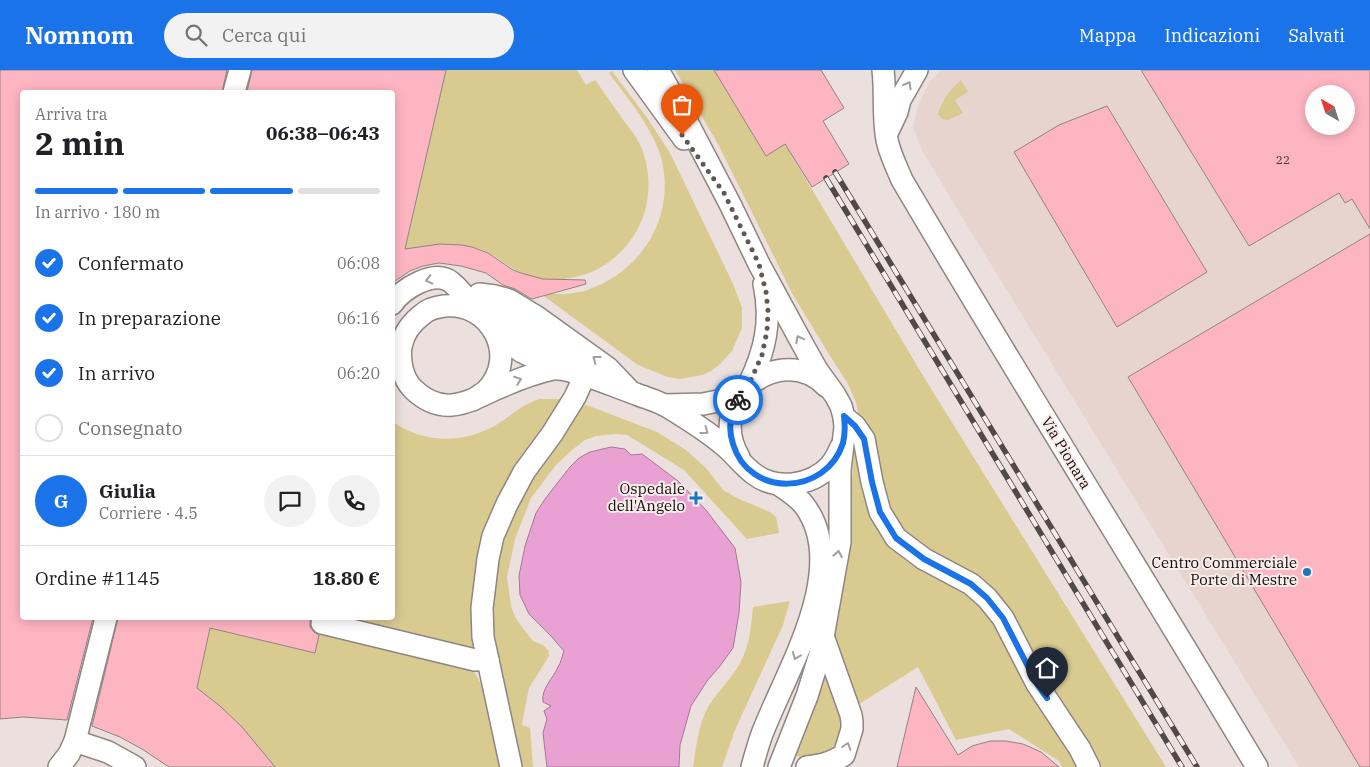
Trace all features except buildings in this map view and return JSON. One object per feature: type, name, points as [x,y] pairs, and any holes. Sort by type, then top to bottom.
[{"type":"street","points":[[235,90],[240,70]]},
{"type":"street","points":[[634,70],[724,193]]},
{"type":"street","points":[[658,70],[684,116],[803,346],[835,395],[844,416],[845,427],[840,470],[840,542],[820,654],[807,696],[779,767]]},
{"type":"street","name":"Via Pionara","points":[[883,70],[887,142],[902,180],[1256,767]]},
{"type":"street","points":[[886,133],[897,112],[900,100],[917,70]]},
{"type":"street","points":[[742,462],[731,438],[730,425],[736,402],[746,388],[762,355],[767,331],[768,311],[766,292],[759,264]]},
{"type":"street","points":[[395,299],[415,284],[435,277],[450,280],[458,301],[485,320],[509,344],[556,368],[585,375],[665,405],[723,444],[754,474],[765,480],[778,484],[792,484],[804,482],[819,475],[836,458],[843,442]]},
{"type":"street","points":[[420,396],[410,386],[395,351],[401,346],[404,334],[424,312],[481,294],[509,300],[545,322],[608,368],[631,392]]},
{"type":"street","points":[[458,301],[488,305],[567,358],[585,375]]},
{"type":"street","points":[[473,400],[485,391],[494,380],[499,368],[498,341],[485,320]]},
{"type":"street","points":[[395,390],[420,396],[434,403],[458,405],[512,382],[556,368]]},
{"type":"street","points":[[665,405],[703,404],[718,400],[746,388],[766,374],[783,370],[796,370],[810,374],[821,380],[835,395]]},
{"type":"street","points":[[511,767],[483,637],[482,608],[488,559],[493,536],[524,472],[552,434],[575,397],[585,375]]},
{"type":"street","points":[[844,416],[855,426],[864,439],[880,512],[896,538],[924,559],[971,584],[987,598],[1003,618],[1037,684],[1076,743],[1089,767]]},
{"type":"street","points":[[752,767],[762,735],[795,659],[813,611],[822,564],[820,543],[812,519],[804,505],[778,484]]},
{"type":"street","points":[[59,767],[69,754],[75,741],[105,620]]},
{"type":"street","points":[[322,623],[475,660],[488,659]]},
{"type":"street","points":[[807,767],[824,765],[844,755],[852,729],[850,715],[823,636]]},
{"type":"street","points":[[75,741],[108,752],[135,767]]},
{"type":"shaded area","points":[[446,70],[577,70],[586,85],[595,80],[639,143],[643,152],[648,177],[647,202],[640,224],[628,244],[612,260],[592,272],[569,278],[543,279],[520,272],[478,248],[441,244],[404,254]]},
{"type":"shaded area","points":[[675,70],[714,70],[765,155],[785,144],[925,379],[1166,767],[1093,767],[1021,643],[893,527],[858,421],[856,402],[847,382],[793,295],[718,144]]},
{"type":"shaded area","points":[[941,70],[1370,70],[1370,767],[1299,767],[922,150],[913,128],[918,105],[930,82]]},
{"type":"shaded area","points":[[612,71],[648,119],[670,153],[734,286],[742,308],[742,328],[732,351],[719,365],[702,375],[680,379],[668,377],[638,365],[541,294],[576,293],[606,282],[638,256],[650,240],[658,222],[663,203],[665,182],[662,161],[647,126],[609,73]]},
{"type":"shaded area","points":[[961,80],[968,92],[955,100],[963,113],[948,120],[942,119],[938,114],[942,104],[950,91]]},
{"type":"shaded area","points":[[539,399],[563,399],[519,467],[476,644],[470,649],[339,620],[395,620],[395,423],[406,430],[433,438],[448,439],[462,437],[489,429]]},
{"type":"shaded area","points":[[581,403],[657,432],[686,450],[706,468],[723,490],[770,512],[776,517],[779,533],[747,539],[684,470],[627,435],[596,436],[585,440],[572,450],[556,465],[531,498],[515,539],[507,577],[511,606],[515,617],[533,641],[543,645],[548,650],[549,656],[529,688],[523,718],[522,725],[530,728],[533,767],[519,767],[489,623],[502,532],[521,490]]},
{"type":"shaded area","points":[[854,444],[890,540],[983,602],[1080,767],[1062,767],[1059,761],[1009,729],[956,740],[918,667],[856,706],[832,636],[850,520]]},
{"type":"shaded area","points":[[611,447],[625,449],[631,455],[642,454],[678,481],[706,510],[735,548],[741,582],[739,613],[733,648],[707,681],[691,706],[680,745],[679,767],[547,767],[543,733],[547,719],[544,711],[551,706],[543,702],[543,697],[560,664],[564,651],[529,614],[520,595],[519,576],[525,546],[536,513],[570,467],[579,458],[590,452]]},
{"type":"shaded area","points":[[790,601],[783,625],[735,730],[722,767],[693,767],[703,717],[714,698],[736,669],[746,649],[753,607]]},
{"type":"shaded area","points":[[321,627],[472,669],[483,689],[487,702],[497,744],[500,767],[275,767],[242,727],[197,688],[210,628],[315,653]]},
{"type":"shaded area","points":[[827,662],[843,717],[842,737],[832,753],[805,759],[794,755]]},
{"type":"railway","points":[[835,172],[1197,767]]},
{"type":"railway","points":[[826,178],[1182,767]]},
{"type":"way so far","points":[[682,135],[724,193],[759,264],[766,292],[768,311],[767,331],[762,355],[757,369],[738,400]]},
{"type":"place","name":"Ospedale dell'Angelo","points":[[696,498]]},
{"type":"place","name":"Centro Commerciale Porte di Mestre","points":[[1307,572]]},
{"type":"route","points":[[738,400],[730,425],[731,438],[735,450],[742,462],[754,474],[778,484],[804,482],[819,475],[836,458],[843,442],[844,416],[855,426],[864,439],[880,512],[896,538],[908,549],[924,559],[971,584],[987,598],[1003,618],[1037,684],[1047,698]]}]
